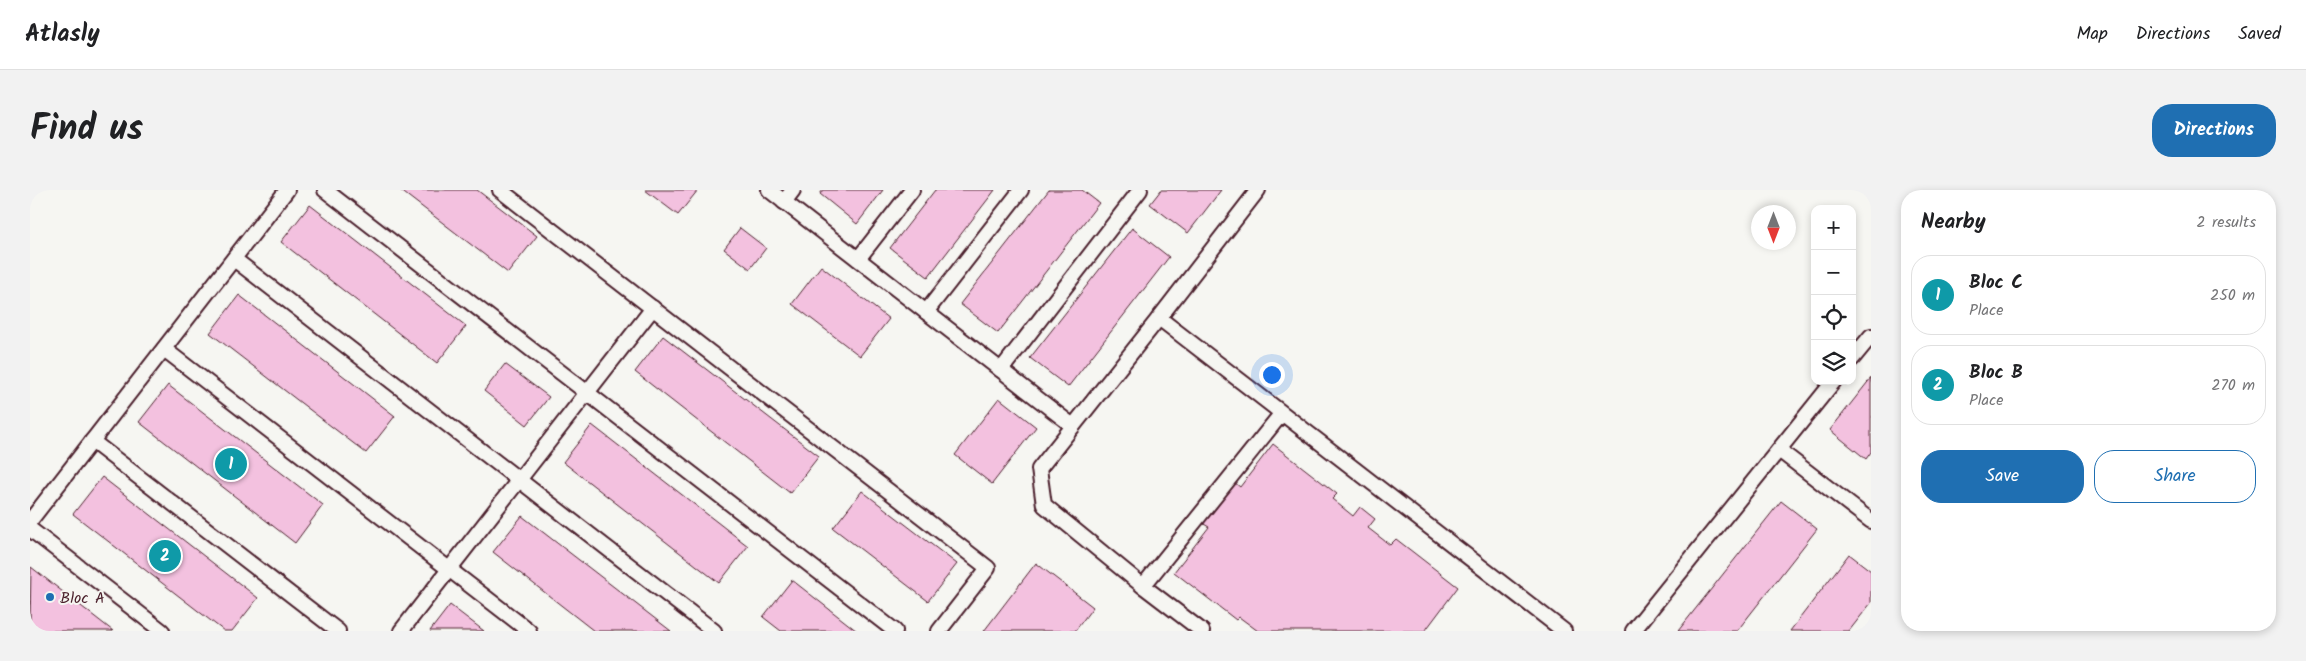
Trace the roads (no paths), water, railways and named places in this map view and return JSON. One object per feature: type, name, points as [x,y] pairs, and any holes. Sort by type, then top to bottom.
[{"type":"lane","points":[[30,521],[287,190]]},
{"type":"lane","points":[[325,190],[894,631]]},
{"type":"lane","points":[[500,190],[988,568],[939,631]]},
{"type":"lane","points":[[769,190],[1073,426]]},
{"type":"lane","points":[[784,202],[793,190]]},
{"type":"lane","points":[[858,259],[912,190]]},
{"type":"lane","points":[[926,312],[1021,190]]},
{"type":"lane","points":[[1001,370],[1140,190]]},
{"type":"lane","points":[[1202,631],[1143,586],[1044,505],[1040,469],[1258,190]]},
{"type":"lane","points":[[234,259],[714,631]]},
{"type":"lane","points":[[401,631],[653,308]]},
{"type":"lane","points":[[1159,318],[1564,631]]},
{"type":"lane","points":[[1856,354],[1871,336]]},
{"type":"lane","points":[[164,349],[529,631]]},
{"type":"lane","points":[[1633,631],[1831,385]]},
{"type":"lane","points":[[1143,586],[1282,413]]},
{"type":"lane","points":[[92,440],[338,631]]},
{"type":"lane","points":[[1779,450],[1871,521]]},
{"type":"lane","points":[[30,529],[162,631]]},
{"type":"place","name":"Bloc C","points":[[231,464]]},
{"type":"place","name":"Bloc B","points":[[165,556]]},
{"type":"place","name":"Bloc A","points":[[50,597]]}]
